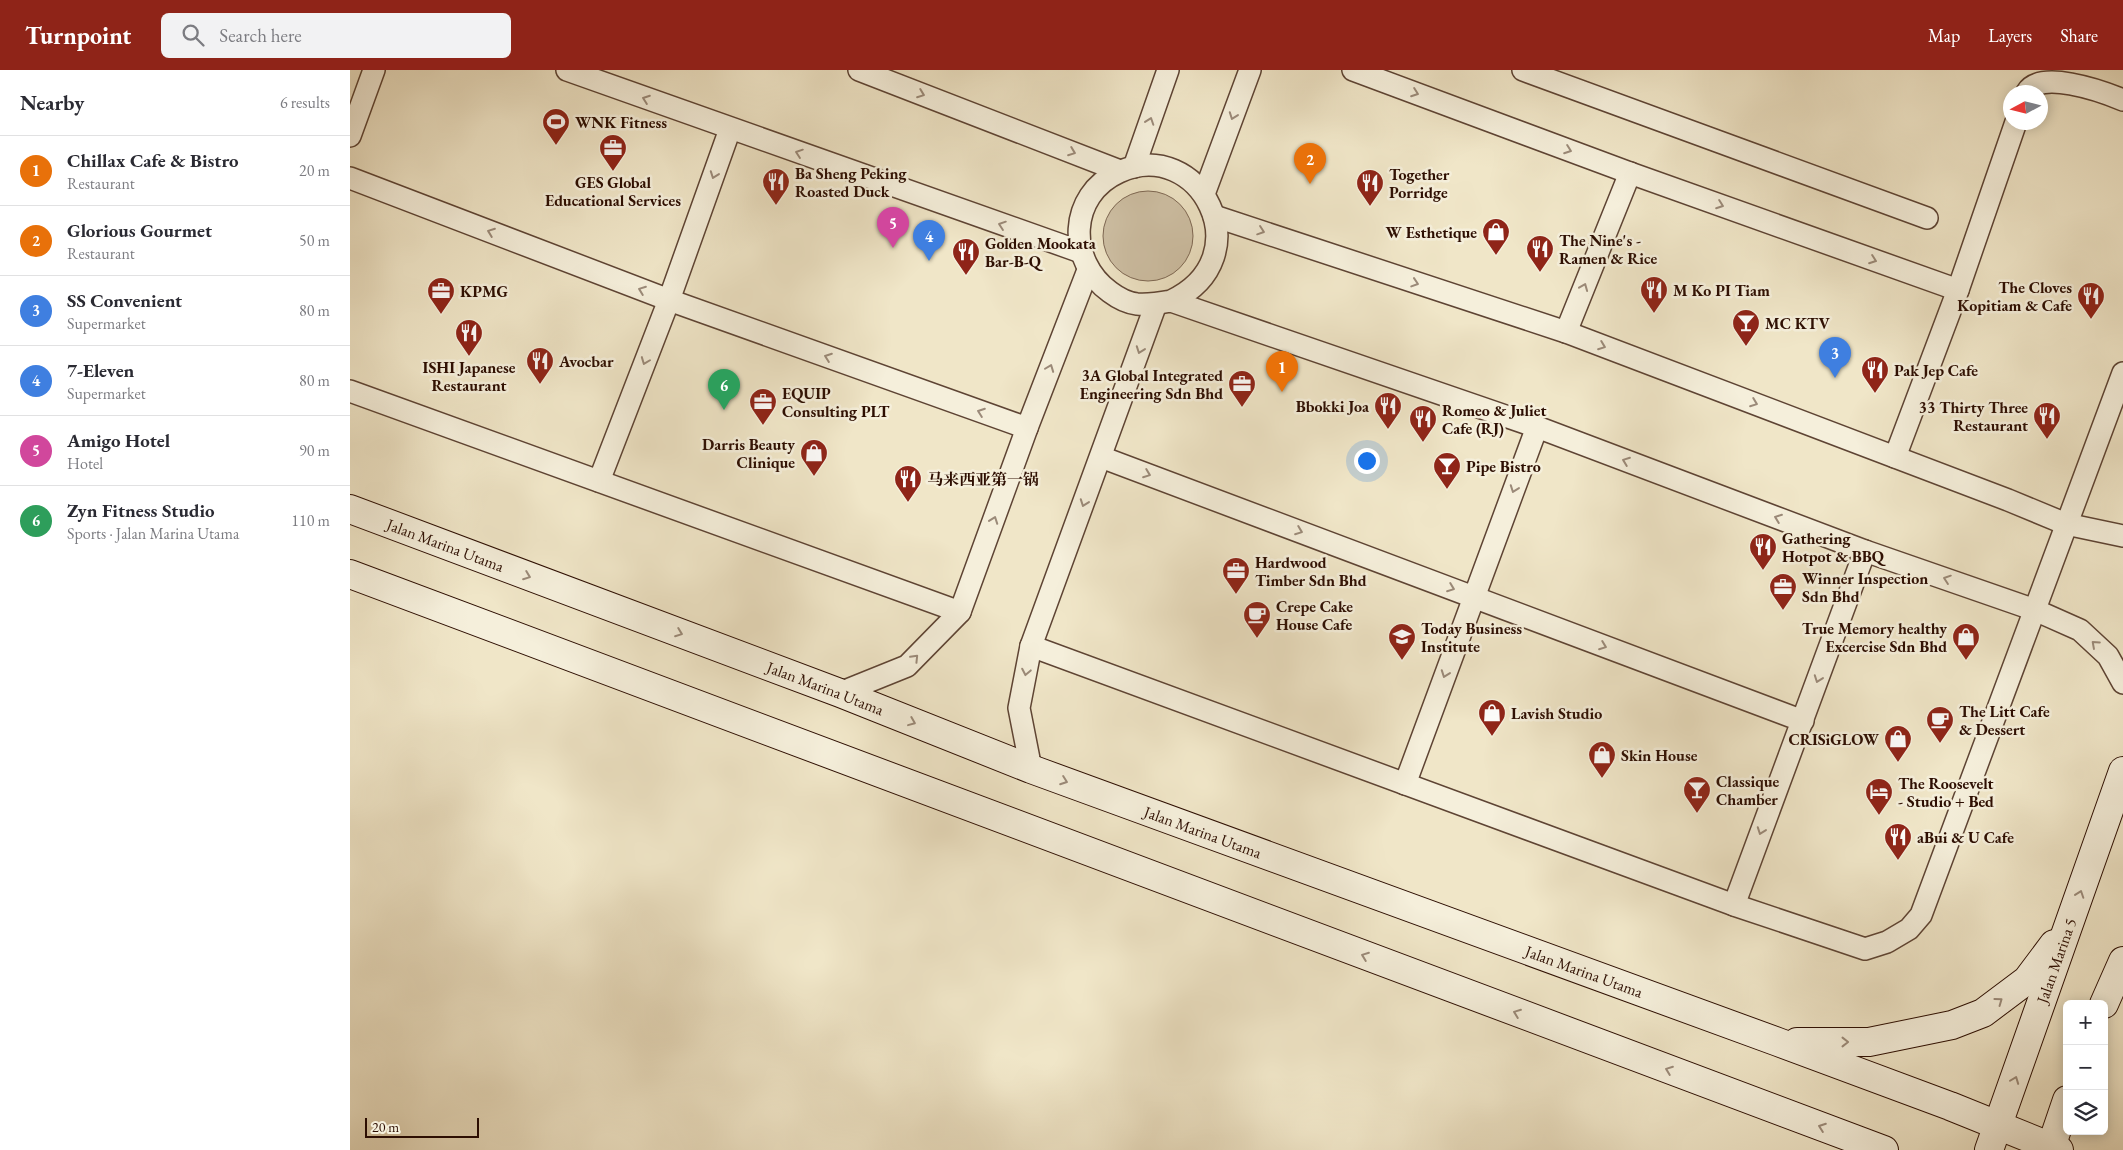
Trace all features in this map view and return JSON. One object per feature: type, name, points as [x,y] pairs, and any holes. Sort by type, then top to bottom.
[{"type":"main road","name":"Jalan Marina Utama","points":[[350,509],[840,693],[1031,769],[1778,1042],[1993,1138],[2054,1149]]},
{"type":"main road","points":[[350,574],[1884,1150]]},
{"type":"main road","name":"Jalan Marina 5","points":[[1993,1138],[2123,771]]},
{"type":"main road","points":[[1778,1042],[1869,1042],[1960,1022],[1983,1013],[2027,980],[2070,924]]},
{"type":"main road","points":[[2106,1000],[2123,961]]},
{"type":"main road","points":[[2054,1149],[2063,1115]]},
{"type":"lane","points":[[350,136],[374,70]]},
{"type":"lane","points":[[859,70],[1127,169]]},
{"type":"lane","points":[[1127,169],[1168,70]]},
{"type":"lane","points":[[1204,194],[1250,70]]},
{"type":"lane","points":[[1353,70],[1630,173],[1958,290]]},
{"type":"lane","points":[[1523,70],[1927,218]]},
{"type":"lane","points":[[579,72],[1084,261]]},
{"type":"lane","points":[[2030,85],[2043,75],[2059,75],[2123,100]]},
{"type":"lane","points":[[599,481],[669,300],[730,129]]},
{"type":"lane","points":[[1895,457],[1958,290],[2013,130]]},
{"type":"lane","points":[[1148,166],[1169,169],[1188,178],[1204,194],[1214,216],[1217,234],[1215,251],[1209,268],[1186,294],[1164,302],[1136,304],[1117,297],[1100,285],[1084,261],[1079,236],[1080,219],[1086,203],[1096,189],[1109,177],[1127,169],[1148,166]]},
{"type":"lane","points":[[1566,332],[1630,173]]},
{"type":"lane","points":[[350,178],[669,300],[1027,428]]},
{"type":"lane","points":[[1214,216],[1566,332],[2066,524],[2123,536]]},
{"type":"lane","points":[[840,693],[907,666],[960,612],[1027,428],[1084,261]]},
{"type":"lane","points":[[1164,302],[1537,427],[1865,551],[2035,610],[2080,630],[2108,656],[2123,683]]},
{"type":"lane","points":[[1031,769],[1019,708],[1031,646],[1101,457],[1164,302]]},
{"type":"lane","points":[[1031,646],[1734,905],[1865,949],[1887,942],[1909,929],[1921,915],[2123,373]]},
{"type":"lane","points":[[350,391],[960,612]]},
{"type":"lane","points":[[1405,784],[1537,427]]},
{"type":"lane","points":[[1101,457],[1803,721]]},
{"type":"lane","points":[[1734,905],[1865,551]]},
{"type":"shaded area","points":[[1148,191],[1165,195],[1180,204],[1189,219],[1193,236],[1189,253],[1180,268],[1165,277],[1148,281],[1131,277],[1116,268],[1107,253],[1103,236],[1107,219],[1116,204],[1131,195]]},
{"type":"place","name":"WNK Fitness","points":[[556,146]]},
{"type":"place","name":"GES Global Educational Services","points":[[613,172]]},
{"type":"place","name":"Glorious Gourmet","points":[[1310,184]]},
{"type":"place","name":"Ba Sheng Peking Roasted Duck","points":[[776,206]]},
{"type":"place","name":"Together Porridge","points":[[1370,207]]},
{"type":"place","name":"Amigo Hotel","points":[[893,248]]},
{"type":"place","name":"W Esthetique","points":[[1496,256]]},
{"type":"place","name":"7-Eleven","points":[[929,261]]},
{"type":"place","name":"The Nine's - Ramen & Rice","points":[[1540,273]]},
{"type":"place","name":"Golden Mookata Bar-B-Q","points":[[966,276]]},
{"type":"place","name":"M Ko PI Tiam","points":[[1654,314]]},
{"type":"place","name":"KPMG","points":[[441,315]]},
{"type":"place","name":"The Cloves Kopitiam & Cafe","points":[[2091,320]]},
{"type":"place","name":"MC KTV","points":[[1746,347]]},
{"type":"place","name":"ISHI Japanese Restaurant","points":[[469,357]]},
{"type":"place","name":"SS Convenient","points":[[1835,378]]},
{"type":"place","name":"Avocbar","points":[[540,385]]},
{"type":"place","name":"Chillax Cafe & Bistro","points":[[1282,392]]},
{"type":"place","name":"Pak Jep Cafe","points":[[1875,394]]},
{"type":"place","name":"3A Global Integrated Engineering Sdn Bhd","points":[[1242,408]]},
{"type":"place","name":"Zyn Fitness Studio","points":[[724,410]]},
{"type":"place","name":"EQUIP Consulting PLT","points":[[763,426]]},
{"type":"place","name":"Bbokki Joa","points":[[1388,430]]},
{"type":"place","name":"33 Thirty Three Restaurant","points":[[2047,440]]},
{"type":"place","name":"Romeo & Juliet Cafe (RJ)","points":[[1423,443]]},
{"type":"place","name":"Darris Beauty Clinique","points":[[814,477]]},
{"type":"place","name":"Pipe Bistro","points":[[1447,490]]},
{"type":"place","name":"马来西亚第一锅","points":[[908,503]]},
{"type":"place","name":"Gathering Hotpot & BBQ","points":[[1763,571]]},
{"type":"place","name":"Hardwood Timber Sdn Bhd","points":[[1236,595]]},
{"type":"place","name":"Winner Inspection Sdn Bhd","points":[[1783,611]]},
{"type":"place","name":"Crepe Cake House Cafe","points":[[1257,639]]},
{"type":"place","name":"Today Business Institute","points":[[1402,661]]},
{"type":"place","name":"True Memory healthy Excercise Sdn Bhd","points":[[1966,661]]},
{"type":"place","name":"Lavish Studio","points":[[1492,737]]},
{"type":"place","name":"The Litt Cafe & Dessert","points":[[1940,744]]},
{"type":"place","name":"CRISiGLOW","points":[[1898,763]]},
{"type":"place","name":"Skin House","points":[[1602,779]]},
{"type":"place","name":"Classique Chamber","points":[[1697,814]]},
{"type":"place","name":"The Roosevelt - Studio + Bed","points":[[1879,816]]},
{"type":"place","name":"aBui & U Cafe","points":[[1898,861]]}]
